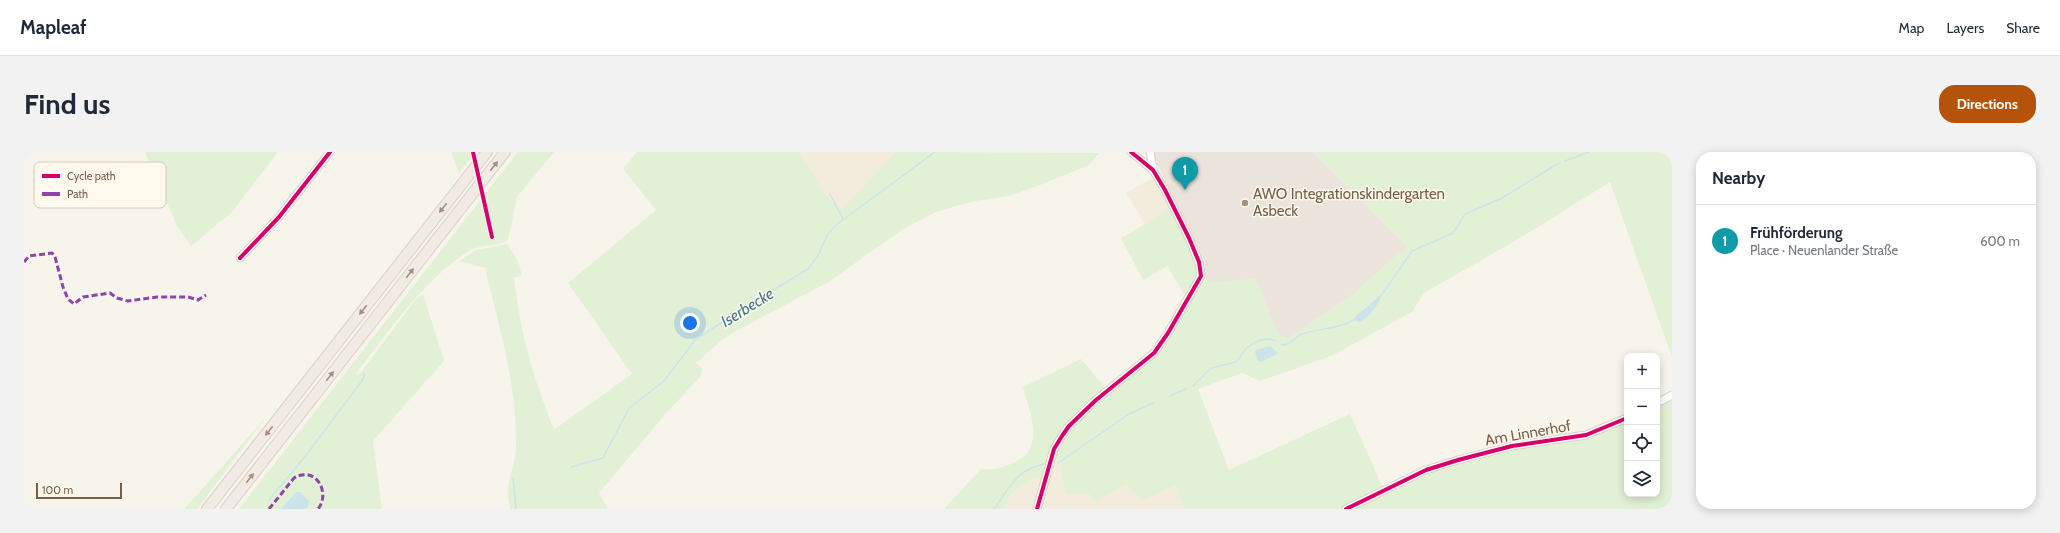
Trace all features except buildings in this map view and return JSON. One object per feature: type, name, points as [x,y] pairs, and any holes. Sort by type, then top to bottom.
[{"type":"highway","points":[[207,509],[487,152]]},
{"type":"highway","points":[[226,509],[472,192],[505,152]]},
{"type":"street","points":[[240,258],[279,217],[330,152]]},
{"type":"street","points":[[1036,509],[1054,449],[1069,426],[1106,391],[1154,353],[1168,333],[1201,276],[1199,262],[1189,238],[1153,170],[1131,152]]},
{"type":"street","points":[[1143,152],[1145,162]]},
{"type":"street","points":[[1150,152],[1153,170]]},
{"type":"street","points":[[1660,401],[1672,395]]},
{"type":"street","name":"Am Linnerhof","points":[[1346,509],[1426,470],[1512,446],[1586,435],[1624,419]]},
{"type":"shaded area","points":[[799,152],[896,152],[842,209],[828,198]]},
{"type":"shaded area","points":[[1155,152],[1313,152],[1407,246],[1355,293],[1288,339],[1279,335],[1208,283],[1191,238],[1155,159]]},
{"type":"shaded area","points":[[1152,178],[1171,209],[1145,224],[1126,193]]},
{"type":"shaded area","points":[[1059,459],[1065,493],[1090,494],[1095,502],[1126,485],[1143,501],[1176,485],[1185,509],[1004,509],[1012,493],[1036,477],[1041,478],[1041,499],[1054,460]]},
{"type":"green space","points":[[145,152],[278,152],[232,212],[191,246],[177,226],[166,201],[166,162],[149,162]]},
{"type":"green space","points":[[451,152],[476,152],[459,173]]},
{"type":"green space","points":[[518,152],[554,152],[517,197],[508,240],[498,244],[472,249],[450,264],[407,308],[356,373],[359,375],[416,299],[423,294],[444,361],[373,441],[382,509],[239,509]]},
{"type":"green space","points":[[637,152],[799,152],[828,198],[842,209],[896,152],[1099,153],[1089,165],[1040,185],[1009,196],[974,201],[936,212],[903,229],[830,281],[725,337],[696,363],[702,368],[701,376],[668,411],[599,493],[608,509],[510,509],[508,493],[516,452],[516,423],[514,401],[506,356],[485,268],[460,261],[476,250],[507,244],[515,255],[521,271],[521,276],[514,278],[525,340],[538,386],[555,429],[632,374],[568,283],[656,210],[623,169]]},
{"type":"green space","points":[[1313,152],[1672,152],[1672,357],[1610,182],[1525,235],[1424,293],[1412,312],[1331,356],[1260,381],[1242,373],[1198,389],[1229,470],[1350,414],[1383,488],[1341,509],[1185,509],[1175,485],[1143,501],[1126,485],[1095,502],[1090,494],[1065,493],[1059,459],[1054,460],[1060,442],[1080,418],[1163,344],[1206,276],[1208,282],[1256,279],[1279,335],[1288,339],[1355,293],[1406,246]]},
{"type":"green space","points":[[1171,209],[1192,251],[1198,268],[1196,279],[1186,298],[1168,266],[1143,280],[1121,238]]},
{"type":"green space","points":[[1081,359],[1105,387],[1067,423],[1053,445],[1041,478],[1036,477],[1012,493],[1004,509],[944,509],[981,469],[994,469],[1002,467],[1025,456],[1033,439],[1033,429],[1032,418],[1023,387]]},
{"type":"green space","points":[[1672,397],[1672,509],[1348,509],[1435,469],[1503,450],[1558,442],[1624,421],[1624,497],[1660,497],[1660,403]]},
{"type":"green space","points":[[267,416],[197,509],[184,509],[196,496]]},
{"type":"water","points":[[1383,293],[1371,314],[1359,322],[1354,320],[1356,316]]},
{"type":"water","points":[[1270,346],[1276,351],[1277,354],[1261,362],[1258,361],[1255,352],[1256,350]]},
{"type":"water","points":[[296,492],[300,492],[309,501],[308,507],[305,509],[281,509]]},
{"type":"waterway","name":"Iserbecke","points":[[571,467],[603,458],[629,408],[664,381],[695,340],[742,309],[808,269],[818,256],[827,235],[836,225],[935,152]]},
{"type":"waterway","points":[[1565,161],[1589,152]]},
{"type":"waterway","points":[[1383,293],[1412,251],[1453,233],[1465,214],[1502,198],[1559,163]]},
{"type":"waterway","points":[[830,194],[843,219]]},
{"type":"waterway","points":[[1281,345],[1290,343],[1299,335],[1340,326],[1354,320]]},
{"type":"waterway","points":[[1193,386],[1211,368],[1236,362],[1252,344],[1264,339],[1275,341]]},
{"type":"waterway","points":[[269,500],[307,454],[364,378],[364,374]]},
{"type":"waterway","points":[[1170,396],[1186,389]]},
{"type":"waterway","points":[[1058,463],[1129,414],[1153,403]]},
{"type":"waterway","points":[[994,509],[1014,480],[1027,470],[1044,464]]},
{"type":"waterway","name":"Iserbecke","points":[[513,479],[516,509]]},
{"type":"marked path","points":[[24,262],[29,256],[52,253],[55,257],[63,287],[68,299],[74,304],[83,297],[110,293],[117,298],[128,301],[157,297],[188,297],[198,300],[206,295]]},
{"type":"marked path","points":[[269,509],[294,478],[302,475],[309,475],[315,478],[322,489],[322,503],[318,509]]},
{"type":"cycle path","points":[[240,258],[279,217],[330,152]]},
{"type":"cycle path","points":[[473,152],[492,237]]},
{"type":"cycle path","points":[[1037,509],[1054,449],[1069,426],[1096,400],[1154,353],[1168,333],[1201,276],[1199,262],[1189,238],[1165,190],[1153,170],[1131,152]]},
{"type":"cycle path","points":[[1346,509],[1426,470],[1512,446],[1586,435],[1624,419]]},
{"type":"place","name":"Frühförderung","points":[[1185,190]]},
{"type":"place","name":"AWO Integrationskindergarten Asbeck","points":[[1245,203]]}]
